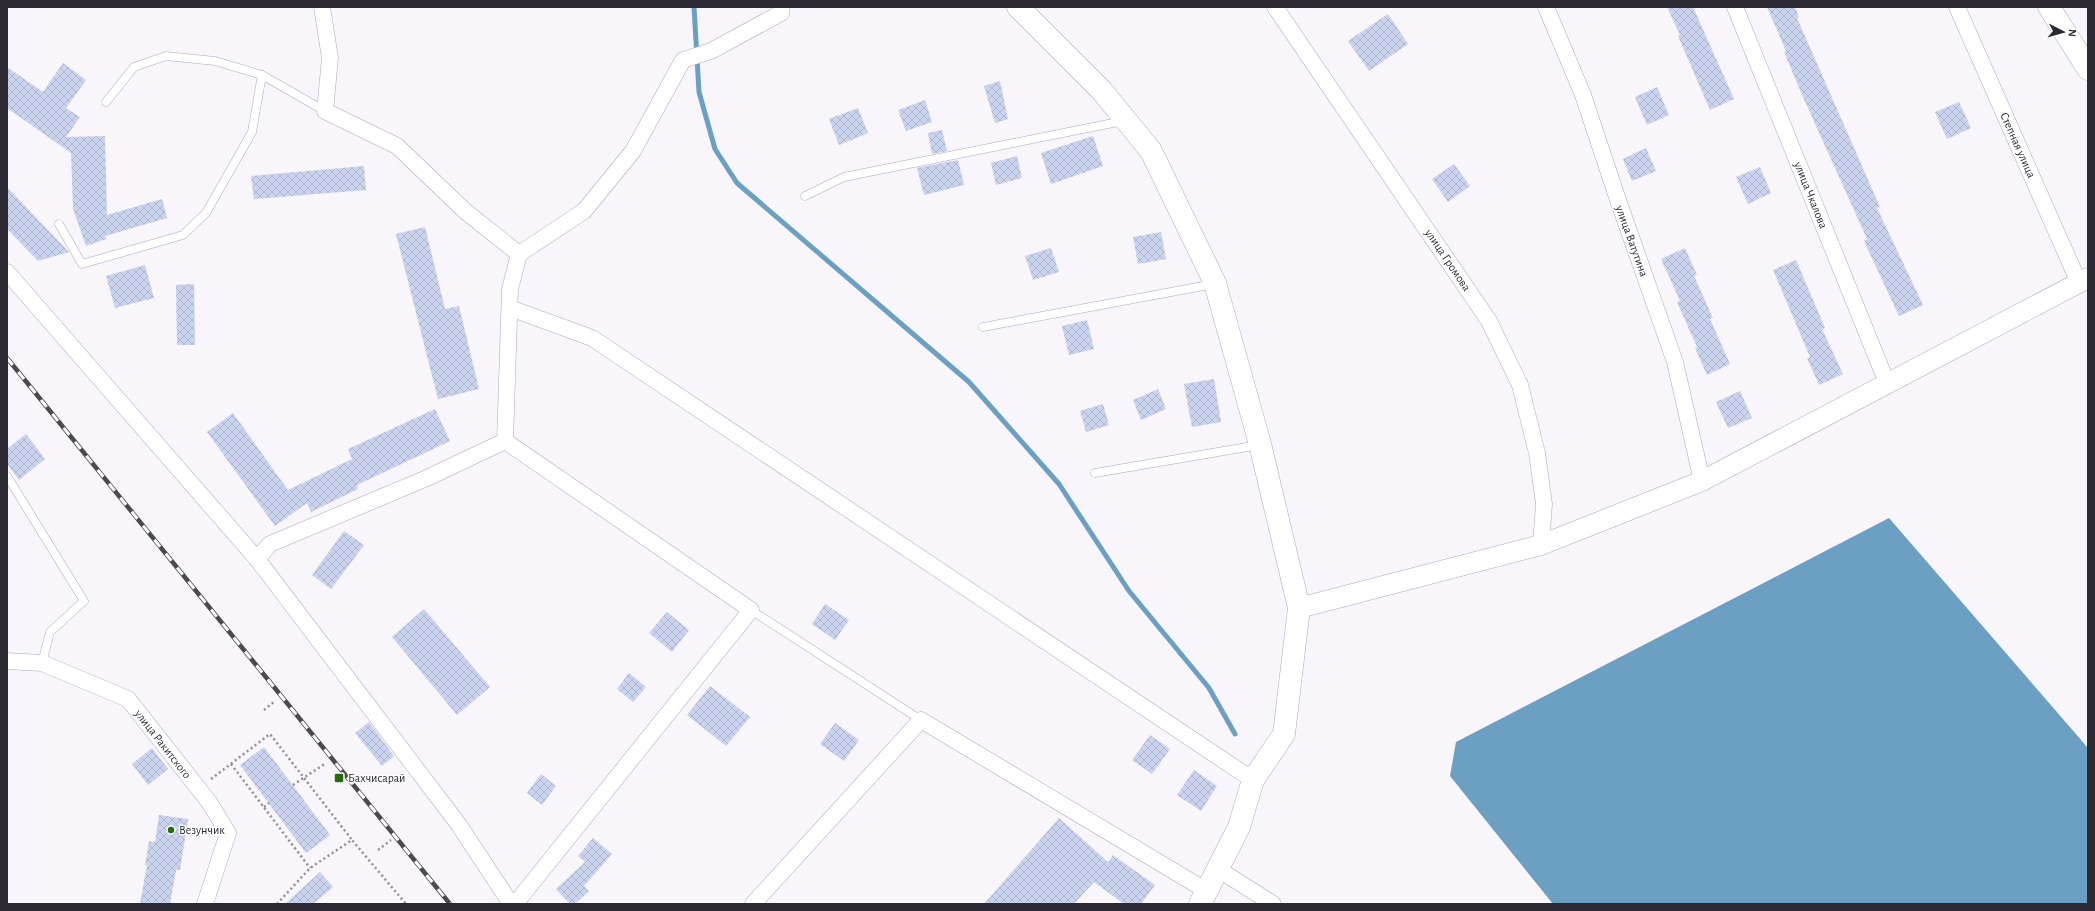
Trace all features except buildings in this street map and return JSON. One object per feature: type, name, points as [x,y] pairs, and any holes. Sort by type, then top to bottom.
[{"type":"main road","points":[[1018,7],[1102,91],[1151,151],[1215,283],[1260,444],[1300,608],[1284,734],[1253,780],[1239,827],[1203,897]]},
{"type":"main road","points":[[2049,7],[2088,69]]},
{"type":"street","points":[[322,7],[330,58],[325,111],[397,146],[465,211],[519,254]]},
{"type":"street","points":[[505,441],[510,288],[519,254],[584,210],[589,205],[634,151],[683,60],[711,51],[781,13],[781,7]]},
{"type":"street","name":"улица Громова","points":[[1275,7],[1489,321],[1520,385],[1537,453],[1544,504],[1541,545]]},
{"type":"street","name":"улица Ватутина","points":[[1546,7],[1583,95],[1675,362],[1702,481]]},
{"type":"street","name":"улица Чкалова","points":[[1735,7],[1887,384]]},
{"type":"street","name":"Степная улица","points":[[1957,7],[2083,280]]},
{"type":"street","points":[[7,272],[257,559],[458,825],[511,904]]},
{"type":"street","points":[[1300,608],[1541,545],[1702,481],[2083,280]]},
{"type":"street","points":[[510,308],[592,338],[1253,780]]},
{"type":"street","points":[[257,559],[270,544],[427,478],[505,441]]},
{"type":"street","points":[[505,441],[751,610],[515,904]]},
{"type":"street","name":"улица Ракитского","points":[[7,661],[42,663],[128,699],[198,789],[228,833],[206,904]]},
{"type":"street","points":[[753,904],[921,720],[1203,897]]},
{"type":"street","points":[[1218,869],[1273,904]]},
{"type":"lane","points":[[106,102],[134,67],[166,56],[215,61],[262,75],[325,111]]},
{"type":"lane","points":[[59,224],[82,264],[183,235],[206,213],[252,132],[262,75]]},
{"type":"lane","points":[[804,196],[844,177],[1126,121]]},
{"type":"lane","points":[[983,327],[1215,283]]},
{"type":"lane","points":[[1095,473],[1260,444]]},
{"type":"lane","points":[[7,476],[84,601],[50,632],[42,663]]},
{"type":"lane","points":[[751,610],[921,720]]},
{"type":"path","points":[[264,710],[275,701]]},
{"type":"path","points":[[198,789],[270,734],[352,840],[406,904]]},
{"type":"path","points":[[293,785],[326,763]]},
{"type":"path","points":[[231,764],[310,868]]},
{"type":"path","points":[[264,807],[269,803]]},
{"type":"path","points":[[277,904],[310,868],[352,840]]},
{"type":"path","points":[[378,850],[391,840]]},
{"type":"water","points":[[1889,518],[2088,748],[2088,904],[1553,904],[1450,776],[1456,742]]},
{"type":"waterway","points":[[694,7],[699,92],[715,149],[737,183],[969,382],[1059,484],[1129,591],[1209,688],[1235,734]]},
{"type":"railway","points":[[7,358],[450,904]]},
{"type":"place","name":"Бахчисарай","points":[[339,778]]},
{"type":"place","name":"Везунчик","points":[[171,830]]}]
